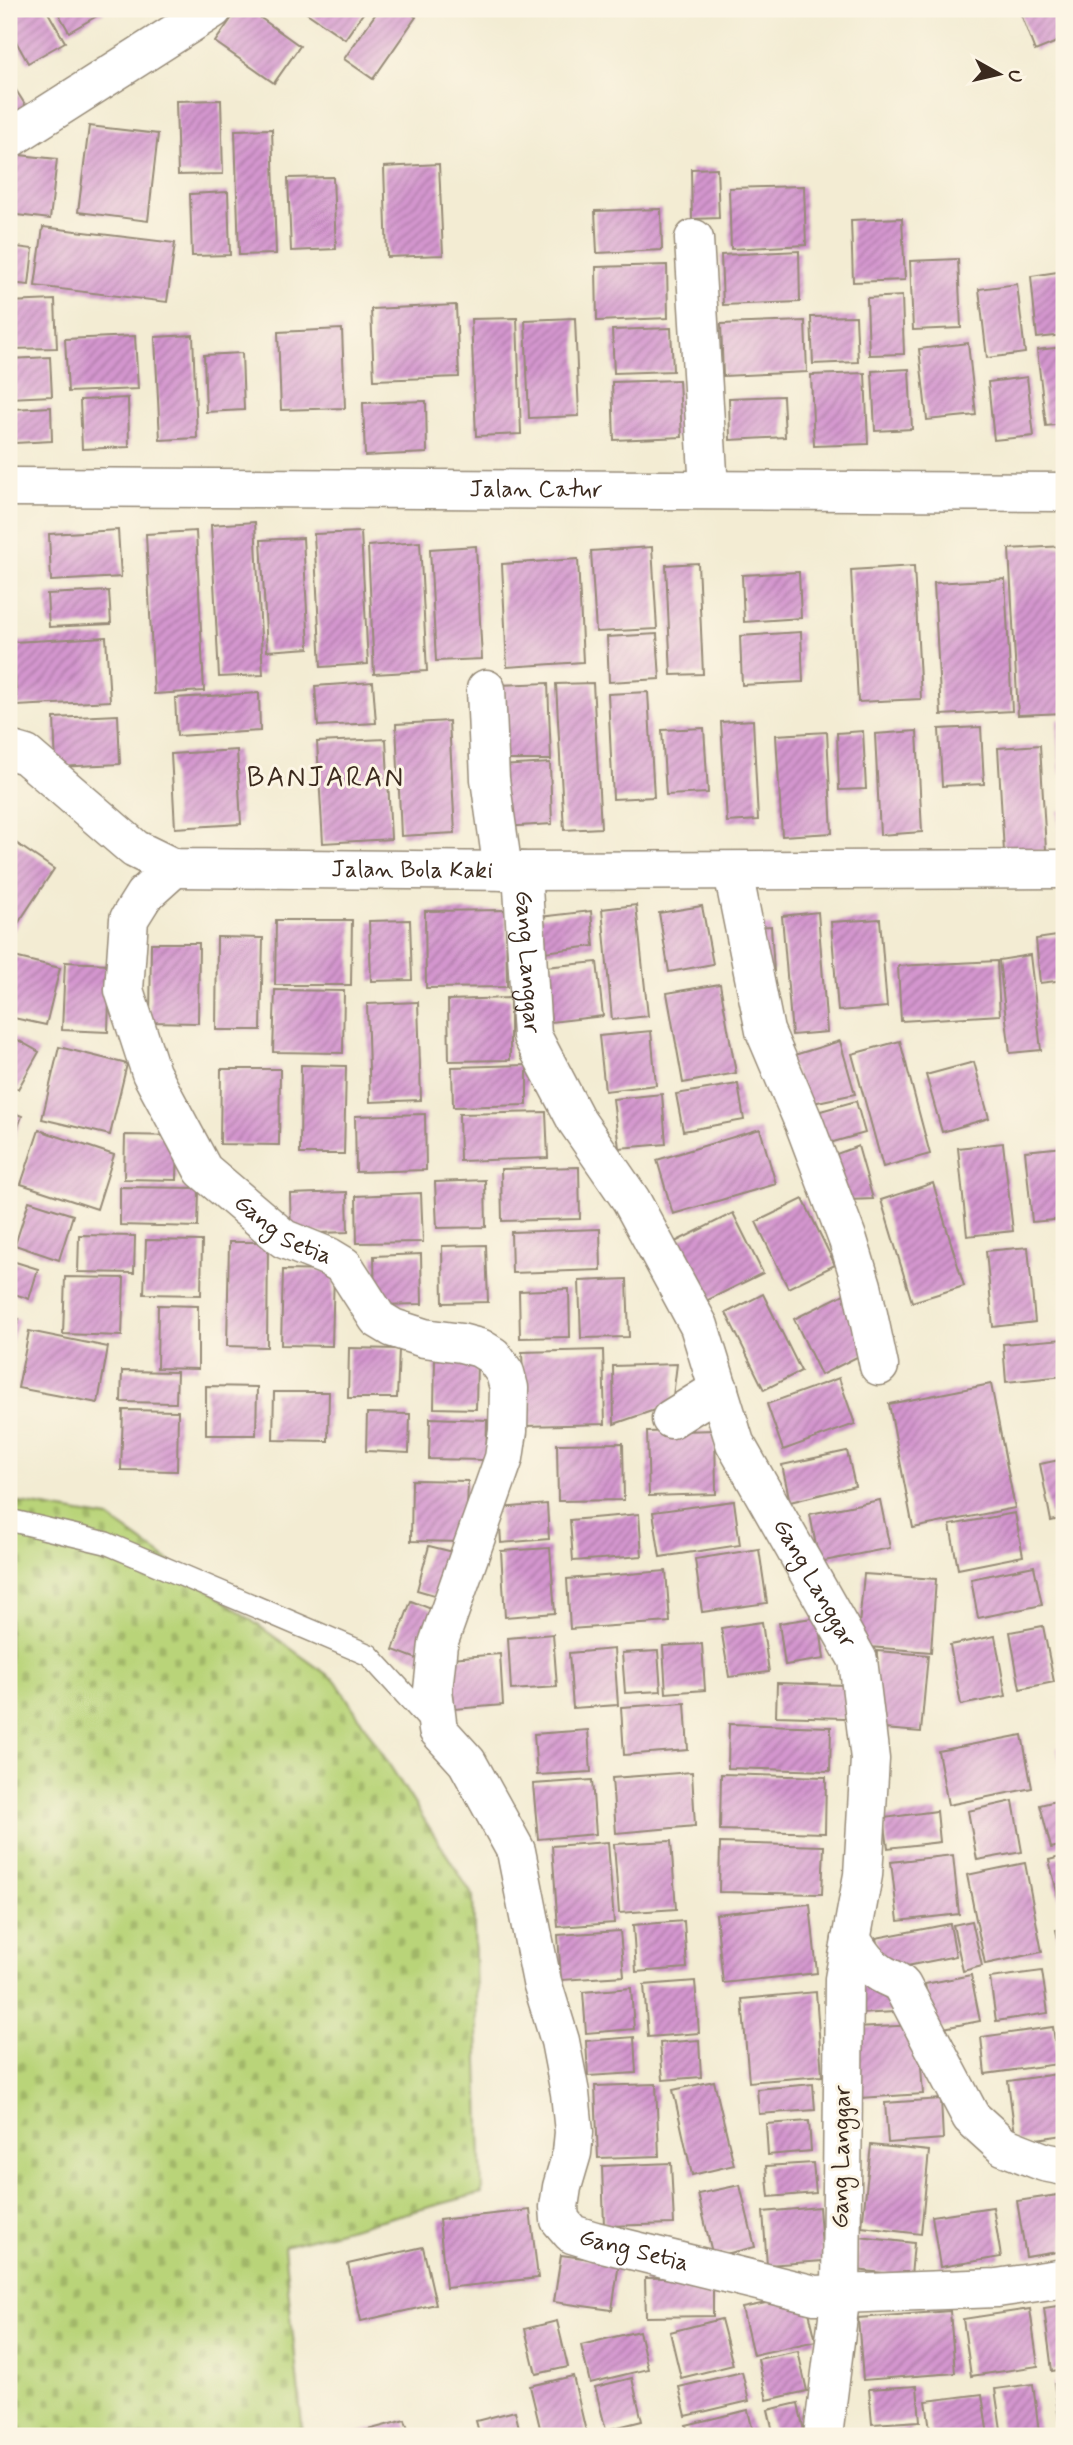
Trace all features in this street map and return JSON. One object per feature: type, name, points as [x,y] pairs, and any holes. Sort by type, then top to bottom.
[{"type":"street","points":[[9,139],[213,9]]},
{"type":"street","points":[[694,239],[709,489]]},
{"type":"street","name":"Jalan Catur","points":[[9,487],[1064,492]]},
{"type":"street","name":"Gang Langgar","points":[[486,689],[490,779],[512,871],[532,1037],[576,1120],[631,1200],[699,1326],[735,1443],[858,1660],[870,1759],[863,1875],[844,1979],[841,2293],[823,2436]]},
{"type":"street","name":"Jalan Bola Kaki","points":[[9,751],[26,755],[135,849],[174,868],[733,872],[1064,869]]},
{"type":"street","name":"Gang Setia","points":[[174,868],[144,895],[129,919],[124,990],[150,1073],[203,1170],[284,1239],[344,1266],[378,1319],[393,1328],[424,1338],[480,1348],[493,1356],[505,1373],[509,1388],[509,1411],[504,1458],[438,1644],[433,1690],[438,1730],[467,1762],[516,1851],[542,1982],[560,2041],[570,2094],[574,2132],[572,2153],[559,2207],[559,2220],[572,2234],[595,2241],[815,2295],[997,2288],[1064,2278]]},
{"type":"street","points":[[733,872],[765,1031],[804,1123],[848,1240],[862,1286],[879,1366]]},
{"type":"street","points":[[671,1419],[719,1390]]},
{"type":"street","points":[[851,1939],[864,1960],[883,1975],[897,1980],[902,1986],[971,2117],[1003,2146],[1044,2162],[1064,2166]]},
{"type":"lane","name":"Gang Setia","points":[[9,1520],[106,1543],[369,1655],[438,1730]]},
{"type":"green space","points":[[9,1501],[109,1518],[336,1681],[473,1896],[482,2193],[284,2246],[303,2436],[9,2436]]},
{"type":"building","points":[[9,9],[46,9],[65,42],[28,63],[9,29]]},
{"type":"building","points":[[56,9],[102,9],[104,12],[69,32]]},
{"type":"building","points":[[238,9],[248,9],[300,46],[274,83],[215,42]]},
{"type":"building","points":[[301,9],[366,9],[345,39]]},
{"type":"building","points":[[379,9],[404,9],[416,17],[373,79],[344,59]]},
{"type":"building","points":[[1019,9],[1064,9],[1064,39],[1035,51]]},
{"type":"building","points":[[9,79],[31,114],[9,128]]},
{"type":"building","points":[[221,100],[223,174],[178,175],[176,101]]},
{"type":"building","points":[[89,126],[158,134],[148,221],[78,212]]},
{"type":"building","points":[[272,129],[276,254],[239,255],[235,130]]},
{"type":"building","points":[[10,154],[57,159],[50,219],[9,214]]},
{"type":"building","points":[[439,164],[443,255],[387,257],[384,167]]},
{"type":"building","points":[[717,168],[719,218],[692,219],[691,169]]},
{"type":"building","points":[[333,177],[336,249],[291,251],[288,178]]},
{"type":"building","points":[[804,186],[806,245],[731,249],[729,188]]},
{"type":"building","points":[[228,192],[230,255],[192,256],[190,194]]},
{"type":"building","points":[[661,209],[662,250],[597,253],[595,211]]},
{"type":"building","points":[[902,218],[905,280],[853,282],[851,220]]},
{"type":"building","points":[[43,227],[175,243],[167,302],[35,286]]},
{"type":"building","points":[[9,246],[33,249],[29,285],[9,283]]},
{"type":"building","points":[[799,251],[800,302],[723,305],[721,255]]},
{"type":"building","points":[[958,259],[961,328],[913,330],[910,261]]},
{"type":"building","points":[[667,265],[668,318],[597,321],[596,267]]},
{"type":"building","points":[[1064,271],[1064,335],[1037,338],[1031,276]]},
{"type":"building","points":[[1017,284],[1025,353],[987,358],[979,289]]},
{"type":"building","points":[[902,296],[904,354],[869,355],[867,298]]},
{"type":"building","points":[[55,300],[57,348],[9,349],[9,302]]},
{"type":"building","points":[[456,305],[459,377],[374,380],[371,309]]},
{"type":"building","points":[[856,316],[858,362],[813,364],[811,317]]},
{"type":"building","points":[[517,318],[521,434],[476,436],[471,319]]},
{"type":"building","points":[[575,318],[579,416],[529,418],[525,320]]},
{"type":"building","points":[[805,321],[807,372],[723,376],[721,324]]},
{"type":"building","points":[[671,328],[673,371],[614,373],[612,330]]},
{"type":"building","points":[[342,329],[345,408],[281,410],[278,332]]},
{"type":"building","points":[[193,335],[197,438],[160,440],[155,337]]},
{"type":"building","points":[[135,336],[138,389],[68,392],[65,339]]},
{"type":"building","points":[[968,343],[976,415],[927,420],[919,349]]},
{"type":"building","points":[[1064,347],[1064,424],[1046,426],[1037,350]]},
{"type":"building","points":[[242,353],[244,410],[206,412],[204,355]]},
{"type":"building","points":[[50,357],[52,396],[9,398],[9,359]]},
{"type":"building","points":[[909,369],[912,429],[875,431],[872,371]]},
{"type":"building","points":[[865,373],[868,444],[814,446],[811,375]]},
{"type":"building","points":[[1027,377],[1034,436],[994,440],[988,382]]},
{"type":"building","points":[[679,380],[682,437],[614,440],[612,382]]},
{"type":"building","points":[[783,396],[785,437],[730,440],[729,398]]},
{"type":"building","points":[[128,398],[129,447],[82,449],[80,400]]},
{"type":"building","points":[[426,401],[427,453],[365,456],[363,403]]},
{"type":"building","points":[[51,407],[52,441],[15,443],[13,409]]},
{"type":"building","points":[[255,522],[263,675],[219,677],[211,525]]},
{"type":"building","points":[[118,530],[121,577],[51,581],[49,534]]},
{"type":"building","points":[[196,531],[204,691],[154,694],[146,534]]},
{"type":"building","points":[[361,532],[368,664],[321,667],[314,534]]},
{"type":"building","points":[[303,538],[309,648],[267,651],[261,540]]},
{"type":"building","points":[[420,542],[427,671],[374,674],[368,546]]},
{"type":"building","points":[[476,546],[482,659],[436,661],[430,549]]},
{"type":"building","points":[[1064,546],[1064,713],[1018,715],[1009,549]]},
{"type":"building","points":[[652,547],[657,629],[596,632],[591,551]]},
{"type":"building","points":[[578,559],[583,662],[507,667],[502,564]]},
{"type":"building","points":[[698,563],[703,674],[671,675],[666,565]]},
{"type":"building","points":[[914,566],[921,699],[858,702],[851,570]]},
{"type":"building","points":[[799,572],[801,618],[744,622],[742,575]]},
{"type":"building","points":[[1005,579],[1012,711],[941,715],[934,583]]},
{"type":"building","points":[[109,591],[111,624],[49,627],[47,594]]},
{"type":"building","points":[[801,632],[803,682],[742,685],[740,636]]},
{"type":"building","points":[[657,634],[660,679],[609,682],[607,637]]},
{"type":"building","points":[[106,637],[110,701],[17,706],[13,642]]},
{"type":"building","points":[[373,682],[376,723],[318,726],[315,686]]},
{"type":"building","points":[[548,683],[551,760],[504,760],[498,685]]},
{"type":"building","points":[[593,683],[601,828],[564,830],[556,684]]},
{"type":"building","points":[[648,692],[654,797],[613,799],[608,694]]},
{"type":"building","points":[[259,693],[260,731],[177,736],[175,698]]},
{"type":"building","points":[[118,715],[120,764],[56,767],[54,718]]},
{"type":"building","points":[[1064,719],[1064,774],[1060,774],[1057,720]]},
{"type":"building","points":[[753,720],[758,820],[727,822],[721,722]]},
{"type":"building","points":[[449,721],[455,833],[401,836],[396,724]]},
{"type":"building","points":[[981,727],[984,784],[942,786],[939,729]]},
{"type":"building","points":[[704,728],[708,793],[666,795],[662,730]]},
{"type":"building","points":[[863,731],[866,789],[839,790],[837,733]]},
{"type":"building","points":[[917,731],[922,832],[880,835],[875,734]]},
{"type":"building","points":[[827,732],[832,833],[782,836],[776,735]]},
{"type":"building","points":[[386,739],[391,839],[323,843],[317,742]]},
{"type":"building","points":[[1040,745],[1046,850],[1004,852],[998,748]]},
{"type":"building","points":[[237,750],[241,824],[175,828],[171,754]]},
{"type":"building","points":[[550,763],[552,824],[502,827],[499,766]]},
{"type":"building","points":[[1064,810],[1064,860],[1061,860],[1058,811]]},
{"type":"building","points":[[13,841],[54,869],[9,937],[9,849]]},
{"type":"building","points":[[636,905],[648,1016],[612,1020],[602,909]]},
{"type":"building","points":[[702,906],[713,964],[669,972],[659,913]]},
{"type":"building","points":[[506,910],[507,987],[426,988],[425,911]]},
{"type":"building","points":[[591,911],[594,946],[544,952],[540,917]]},
{"type":"building","points":[[818,912],[827,1032],[792,1035],[782,916]]},
{"type":"building","points":[[880,919],[887,1007],[838,1011],[831,922]]},
{"type":"building","points":[[276,920],[352,920],[351,985],[275,985]]},
{"type":"building","points":[[410,920],[412,980],[371,981],[369,921]]},
{"type":"building","points":[[771,926],[774,971],[759,972],[752,927]]},
{"type":"building","points":[[1064,935],[1064,980],[1040,983],[1036,939]]},
{"type":"building","points":[[217,937],[263,938],[261,1030],[216,1030]]},
{"type":"building","points":[[151,943],[199,943],[198,1023],[150,1022]]},
{"type":"building","points":[[1030,955],[1041,1050],[1010,1053],[999,960]]},
{"type":"building","points":[[10,956],[60,968],[46,1025],[9,1017]]},
{"type":"building","points":[[997,961],[1000,1015],[901,1021],[898,966]]},
{"type":"building","points":[[65,962],[110,964],[108,1032],[62,1030]]},
{"type":"building","points":[[597,962],[603,1016],[551,1022],[545,967]]},
{"type":"building","points":[[720,984],[736,1073],[683,1083],[667,993]]},
{"type":"building","points":[[275,990],[344,991],[343,1053],[273,1052]]},
{"type":"building","points":[[510,998],[510,1060],[449,1061],[448,1000]]},
{"type":"building","points":[[418,1002],[421,1100],[370,1102],[367,1004]]},
{"type":"building","points":[[651,1031],[656,1085],[605,1091],[599,1036]]},
{"type":"building","points":[[9,1035],[39,1052],[18,1089],[9,1084]]},
{"type":"building","points":[[840,1041],[855,1094],[808,1104],[788,1057]]},
{"type":"building","points":[[900,1041],[930,1154],[883,1167],[852,1054]]},
{"type":"building","points":[[59,1047],[127,1064],[110,1135],[42,1119]]},
{"type":"building","points":[[974,1062],[989,1118],[942,1132],[926,1075]]},
{"type":"building","points":[[301,1065],[346,1066],[344,1154],[300,1154]]},
{"type":"building","points":[[527,1065],[527,1105],[453,1107],[452,1067]]},
{"type":"building","points":[[221,1069],[280,1069],[279,1145],[220,1144]]},
{"type":"building","points":[[738,1084],[744,1120],[683,1131],[676,1094]]},
{"type":"building","points":[[662,1094],[666,1144],[619,1148],[613,1099]]},
{"type":"building","points":[[856,1101],[865,1133],[819,1146],[810,1114]]},
{"type":"building","points":[[9,1111],[22,1116],[9,1151]]},
{"type":"building","points":[[546,1112],[548,1158],[460,1161],[459,1114]]},
{"type":"building","points":[[425,1114],[426,1170],[356,1172],[355,1116]]},
{"type":"building","points":[[760,1129],[776,1184],[673,1214],[657,1160]]},
{"type":"building","points":[[39,1130],[114,1155],[97,1209],[21,1184]]},
{"type":"building","points":[[125,1135],[178,1136],[177,1180],[124,1179]]},
{"type":"building","points":[[1003,1143],[1013,1231],[967,1236],[958,1148]]},
{"type":"building","points":[[858,1146],[873,1199],[848,1200],[831,1156]]},
{"type":"building","points":[[1064,1147],[1064,1219],[1032,1222],[1025,1151]]},
{"type":"building","points":[[579,1167],[580,1219],[502,1221],[501,1169]]},
{"type":"building","points":[[485,1180],[486,1227],[437,1228],[435,1182]]},
{"type":"building","points":[[933,1183],[964,1286],[912,1302],[881,1200]]},
{"type":"building","points":[[120,1187],[199,1188],[198,1227],[120,1225]]},
{"type":"building","points":[[347,1192],[348,1232],[291,1234],[290,1194]]},
{"type":"building","points":[[421,1193],[423,1242],[357,1243],[356,1196]]},
{"type":"building","points":[[803,1199],[835,1265],[788,1288],[756,1222]]},
{"type":"building","points":[[29,1201],[73,1215],[59,1260],[15,1245]]},
{"type":"building","points":[[733,1213],[763,1273],[704,1302],[675,1242]]},
{"type":"building","points":[[600,1229],[601,1270],[512,1273],[511,1232]]},
{"type":"building","points":[[79,1235],[135,1236],[134,1273],[78,1272]]},
{"type":"building","points":[[146,1240],[202,1241],[201,1295],[144,1294]]},
{"type":"building","points":[[229,1242],[268,1242],[267,1347],[227,1346]]},
{"type":"building","points":[[486,1245],[488,1302],[443,1303],[442,1246]]},
{"type":"building","points":[[1028,1247],[1035,1322],[993,1327],[986,1251]]},
{"type":"building","points":[[421,1254],[422,1304],[375,1305],[374,1256]]},
{"type":"building","points":[[9,1260],[38,1269],[29,1299],[9,1292]]},
{"type":"building","points":[[283,1270],[334,1271],[332,1346],[281,1345]]},
{"type":"building","points":[[65,1277],[124,1278],[122,1336],[63,1334]]},
{"type":"building","points":[[627,1279],[629,1337],[581,1338],[579,1281]]},
{"type":"building","points":[[569,1289],[570,1337],[520,1338],[519,1291]]},
{"type":"building","points":[[846,1293],[873,1349],[821,1375],[794,1319]]},
{"type":"building","points":[[763,1294],[801,1371],[764,1390],[726,1313]]},
{"type":"building","points":[[158,1305],[198,1306],[198,1369],[157,1368]]},
{"type":"building","points":[[9,1316],[19,1319],[9,1349]]},
{"type":"building","points":[[29,1331],[108,1347],[98,1403],[18,1388]]},
{"type":"building","points":[[1064,1339],[1064,1376],[1006,1382],[1003,1344]]},
{"type":"building","points":[[349,1348],[399,1349],[397,1398],[348,1398]]},
{"type":"building","points":[[603,1350],[605,1424],[525,1426],[522,1352]]},
{"type":"building","points":[[435,1358],[477,1359],[476,1409],[434,1408]]},
{"type":"building","points":[[677,1364],[672,1404],[614,1424],[613,1366]]},
{"type":"building","points":[[122,1371],[177,1372],[176,1403],[121,1402]]},
{"type":"building","points":[[839,1378],[855,1424],[783,1450],[767,1404]]},
{"type":"building","points":[[991,1384],[1015,1508],[913,1528],[889,1404]]},
{"type":"building","points":[[206,1386],[257,1387],[256,1435],[206,1435]]},
{"type":"building","points":[[274,1392],[329,1392],[328,1441],[273,1440]]},
{"type":"building","points":[[123,1410],[178,1411],[177,1471],[121,1470]]},
{"type":"building","points":[[367,1413],[410,1414],[409,1453],[366,1451]]},
{"type":"building","points":[[430,1418],[487,1420],[486,1460],[429,1459]]},
{"type":"building","points":[[715,1430],[716,1494],[649,1496],[647,1432]]},
{"type":"building","points":[[623,1443],[624,1500],[558,1501],[557,1444]]},
{"type":"building","points":[[847,1451],[855,1486],[790,1502],[782,1465]]},
{"type":"building","points":[[1064,1459],[1064,1518],[1051,1521],[1040,1464]]},
{"type":"building","points":[[412,1480],[468,1481],[466,1542],[411,1541]]},
{"type":"building","points":[[880,1500],[890,1548],[819,1562],[810,1514]]},
{"type":"building","points":[[734,1501],[740,1545],[660,1557],[653,1512]]},
{"type":"building","points":[[547,1504],[549,1539],[501,1543],[499,1508]]},
{"type":"building","points":[[1015,1513],[1023,1556],[958,1569],[950,1525]]},
{"type":"building","points":[[639,1514],[642,1556],[573,1561],[570,1520]]},
{"type":"building","points":[[429,1546],[461,1554],[448,1599],[417,1590]]},
{"type":"building","points":[[550,1548],[555,1613],[505,1617],[501,1551]]},
{"type":"building","points":[[759,1549],[767,1603],[702,1612],[695,1559]]},
{"type":"building","points":[[1034,1566],[1042,1605],[978,1618],[971,1579]]},
{"type":"building","points":[[666,1571],[670,1622],[570,1629],[567,1579]]},
{"type":"building","points":[[864,1574],[936,1579],[931,1652],[857,1646]]},
{"type":"building","points":[[411,1601],[444,1614],[425,1662],[393,1650]]},
{"type":"building","points":[[819,1617],[824,1659],[785,1665],[779,1623]]},
{"type":"building","points":[[762,1622],[769,1672],[729,1677],[721,1628]]},
{"type":"building","points":[[1043,1626],[1054,1682],[1020,1689],[1010,1632]]},
{"type":"building","points":[[553,1634],[557,1687],[511,1690],[508,1638]]},
{"type":"building","points":[[995,1636],[1006,1696],[961,1705],[950,1645]]},
{"type":"building","points":[[702,1644],[705,1690],[666,1693],[663,1646]]},
{"type":"building","points":[[614,1649],[618,1705],[573,1708],[569,1653]]},
{"type":"building","points":[[658,1651],[661,1691],[625,1693],[622,1653]]},
{"type":"building","points":[[877,1651],[928,1655],[921,1732],[871,1728]]},
{"type":"building","points":[[500,1654],[503,1705],[454,1709],[451,1658]]},
{"type":"building","points":[[777,1683],[846,1685],[845,1718],[776,1716]]},
{"type":"building","points":[[685,1703],[688,1750],[624,1755],[621,1707]]},
{"type":"building","points":[[729,1724],[831,1727],[830,1771],[728,1768]]},
{"type":"building","points":[[588,1730],[591,1772],[537,1775],[534,1734]]},
{"type":"building","points":[[1022,1735],[1032,1788],[948,1805],[938,1751]]},
{"type":"building","points":[[1064,1747],[1064,1779],[1063,1780],[1057,1748]]},
{"type":"building","points":[[692,1772],[695,1826],[616,1833],[612,1778]]},
{"type":"building","points":[[721,1774],[826,1777],[825,1833],[720,1830]]},
{"type":"building","points":[[592,1780],[596,1834],[538,1839],[533,1784]]},
{"type":"building","points":[[1064,1799],[1064,1845],[1051,1848],[1040,1805]]},
{"type":"building","points":[[1013,1801],[1022,1852],[977,1860],[968,1811]]},
{"type":"building","points":[[937,1811],[940,1842],[888,1848],[884,1818]]},
{"type":"building","points":[[671,1841],[676,1909],[619,1913],[614,1844]]},
{"type":"building","points":[[608,1842],[614,1923],[558,1927],[552,1846]]},
{"type":"building","points":[[720,1843],[824,1846],[822,1894],[719,1892]]},
{"type":"building","points":[[953,1855],[959,1914],[898,1921],[891,1862]]},
{"type":"building","points":[[1064,1856],[1064,1916],[1063,1916],[1049,1860]]},
{"type":"building","points":[[1025,1863],[1042,1952],[985,1964],[967,1875]]},
{"type":"building","points":[[810,1904],[817,1973],[723,1983],[716,1914]]},
{"type":"building","points":[[684,1921],[687,1968],[636,1972],[633,1925]]},
{"type":"building","points":[[972,1921],[982,1966],[963,1971],[953,1925]]},
{"type":"building","points":[[950,1924],[956,1956],[882,1971],[876,1938]]},
{"type":"building","points":[[1064,1928],[1064,1961],[1063,1961],[1056,1930]]},
{"type":"building","points":[[620,1931],[624,1976],[561,1980],[558,1935]]},
{"type":"building","points":[[1042,1971],[1048,2013],[996,2021],[990,1978]]},
{"type":"building","points":[[971,1975],[980,2021],[933,2030],[925,1984]]},
{"type":"building","points":[[695,1981],[699,2033],[648,2037],[644,1985]]},
{"type":"building","points":[[893,1982],[895,2012],[857,2014],[855,1984]]},
{"type":"building","points":[[631,1988],[634,2029],[586,2033],[583,1992]]},
{"type":"building","points":[[816,1992],[822,2076],[749,2082],[742,1999]]},
{"type":"building","points":[[918,2025],[923,2094],[860,2098],[856,2028]]},
{"type":"building","points":[[1053,2027],[1058,2064],[985,2074],[981,2037]]},
{"type":"building","points":[[634,2037],[636,2073],[588,2076],[586,2041]]},
{"type":"building","points":[[699,2040],[701,2077],[663,2080],[660,2043]]},
{"type":"building","points":[[1064,2073],[1064,2135],[1016,2142],[1008,2081]]},
{"type":"building","points":[[714,2081],[734,2165],[692,2175],[673,2090]]},
{"type":"building","points":[[656,2084],[659,2156],[598,2158],[595,2086]]},
{"type":"building","points":[[813,2084],[815,2110],[759,2114],[757,2089]]},
{"type":"building","points":[[941,2099],[943,2139],[888,2143],[885,2103]]},
{"type":"building","points":[[809,2121],[811,2151],[768,2155],[766,2124]]},
{"type":"building","points":[[871,2145],[929,2151],[921,2234],[862,2227]]},
{"type":"building","points":[[671,2163],[674,2224],[604,2226],[602,2166]]},
{"type":"building","points":[[813,2163],[816,2193],[769,2197],[766,2166]]},
{"type":"building","points":[[740,2185],[755,2247],[713,2257],[698,2194]]},
{"type":"building","points":[[1058,2195],[1064,2231],[1064,2251],[1026,2257],[1017,2201]]},
{"type":"building","points":[[819,2207],[823,2261],[767,2265],[763,2212]]},
{"type":"building","points":[[993,2207],[1001,2257],[940,2267],[932,2216]]},
{"type":"building","points":[[530,2210],[538,2278],[446,2288],[439,2220]]},
{"type":"building","points":[[859,2237],[914,2243],[911,2276],[856,2270]]},
{"type":"building","points":[[423,2247],[436,2304],[361,2321],[348,2264]]},
{"type":"building","points":[[561,2255],[619,2263],[612,2310],[554,2302]]},
{"type":"building","points":[[713,2277],[713,2316],[646,2317],[645,2278]]},
{"type":"building","points":[[805,2295],[816,2341],[753,2355],[742,2308]]},
{"type":"building","points":[[1064,2305],[1064,2369],[1052,2371],[1044,2308]]},
{"type":"building","points":[[1030,2309],[1038,2366],[971,2376],[963,2319]]},
{"type":"building","points":[[950,2311],[955,2373],[863,2380],[858,2318]]},
{"type":"building","points":[[721,2319],[733,2365],[681,2378],[670,2332]]},
{"type":"building","points":[[557,2321],[568,2367],[536,2374],[525,2329]]},
{"type":"building","points":[[639,2331],[648,2369],[590,2383],[581,2345]]},
{"type":"building","points":[[798,2351],[807,2391],[767,2400],[758,2359]]},
{"type":"building","points":[[742,2372],[749,2401],[686,2416],[679,2387]]},
{"type":"building","points":[[573,2376],[587,2436],[542,2436],[530,2386]]},
{"type":"building","points":[[632,2378],[642,2421],[606,2430],[595,2387]]},
{"type":"building","points":[[1064,2383],[1064,2436],[1061,2436],[1054,2384]]},
{"type":"building","points":[[1033,2384],[1039,2432],[1002,2436],[995,2389]]},
{"type":"building","points":[[917,2386],[920,2421],[872,2424],[869,2389]]},
{"type":"building","points":[[982,2394],[988,2436],[931,2436],[926,2401]]},
{"type":"building","points":[[798,2403],[805,2436],[774,2436],[768,2410]]},
{"type":"building","points":[[748,2410],[754,2436],[689,2436],[686,2425]]},
{"type":"building","points":[[515,2411],[521,2436],[480,2436],[476,2421]]},
{"type":"building","points":[[405,2420],[410,2436],[349,2436],[349,2435]]},
{"type":"building","points":[[911,2427],[912,2436],[861,2436],[861,2435]]},
{"type":"district","name":"BANJARAN","points":[[326,778]]}]
